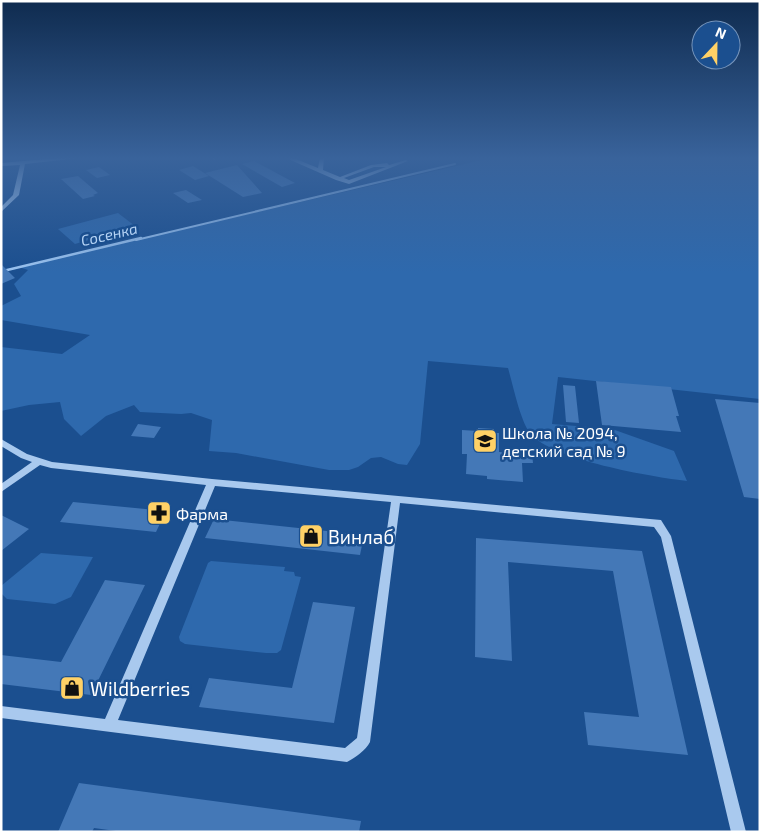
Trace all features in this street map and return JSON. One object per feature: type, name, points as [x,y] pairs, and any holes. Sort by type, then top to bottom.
[{"type":"street","points":[[1,210],[15,196]]},
{"type":"street","points":[[1,442],[38,462],[51,465],[212,482],[657,523],[666,536],[739,832]]},
{"type":"street","points":[[1,489],[38,462]]},
{"type":"street","points":[[110,725],[212,482]]},
{"type":"street","points":[[1,712],[347,755],[364,742],[396,499]]},
{"type":"shaded area","points":[[327,196],[760,196],[760,399],[558,377],[552,424],[612,429],[674,451],[687,481],[604,466],[580,459],[541,443],[526,427],[508,368],[428,361],[420,444],[407,465],[398,464],[381,457],[371,458],[358,467],[349,470],[329,470],[236,453],[209,451],[212,420],[191,413],[140,412],[134,405],[106,416],[81,436],[64,419],[60,402],[29,405],[1,411],[1,347],[62,354],[90,335],[1,320],[1,306],[21,296],[14,284],[28,270],[19,267]]},
{"type":"shaded area","points":[[118,213],[135,226],[75,244],[58,229]]},
{"type":"shaded area","points":[[41,553],[93,557],[71,597],[55,604],[7,599],[1,593],[1,586]]},
{"type":"shaded area","points":[[211,561],[285,567],[284,571],[294,572],[295,576],[301,577],[281,650],[277,653],[266,653],[185,644],[180,641],[179,637],[208,563]]},
{"type":"building","points":[[80,196],[95,196],[83,199]]},
{"type":"building","points":[[177,196],[195,196],[202,200],[188,203]]},
{"type":"building","points":[[1,264],[15,278],[1,284]]},
{"type":"building","points":[[596,381],[671,387],[679,416],[676,416],[681,432],[602,425]]},
{"type":"building","points":[[563,385],[575,386],[579,423],[566,422]]},
{"type":"building","points":[[715,399],[760,403],[760,499],[744,497]]},
{"type":"building","points":[[138,424],[161,427],[154,438],[131,436]]},
{"type":"building","points":[[478,428],[494,429],[494,433],[499,433],[499,452],[532,454],[533,463],[522,463],[523,482],[487,479],[487,476],[466,474],[467,454],[462,454],[462,430],[478,431]]},
{"type":"building","points":[[73,502],[166,511],[156,532],[60,522]]},
{"type":"building","points":[[1,515],[29,529],[1,551]]},
{"type":"building","points":[[214,519],[364,535],[360,555],[205,538]]},
{"type":"building","points":[[476,538],[642,551],[688,755],[588,745],[584,712],[639,717],[613,571],[508,562],[512,661],[475,657]]},
{"type":"building","points":[[105,580],[145,585],[91,695],[1,684],[1,655],[61,662]]},
{"type":"building","points":[[313,602],[355,607],[334,723],[199,707],[209,678],[292,688]]},
{"type":"building","points":[[79,783],[361,821],[359,832],[123,832],[94,828],[92,832],[58,832]]},
{"type":"waterway","name":"Сосенка","points":[[136,240],[321,196]]},
{"type":"waterway","name":"Сосенка","points":[[3,271],[141,238]]},
{"type":"place","name":"Школа № 2094, детский сад № 9","points":[[485,441]]},
{"type":"place","name":"Фарма","points":[[159,513]]},
{"type":"place","name":"Винлаб","points":[[311,536]]},
{"type":"place","name":"Wildberries","points":[[72,688]]}]
